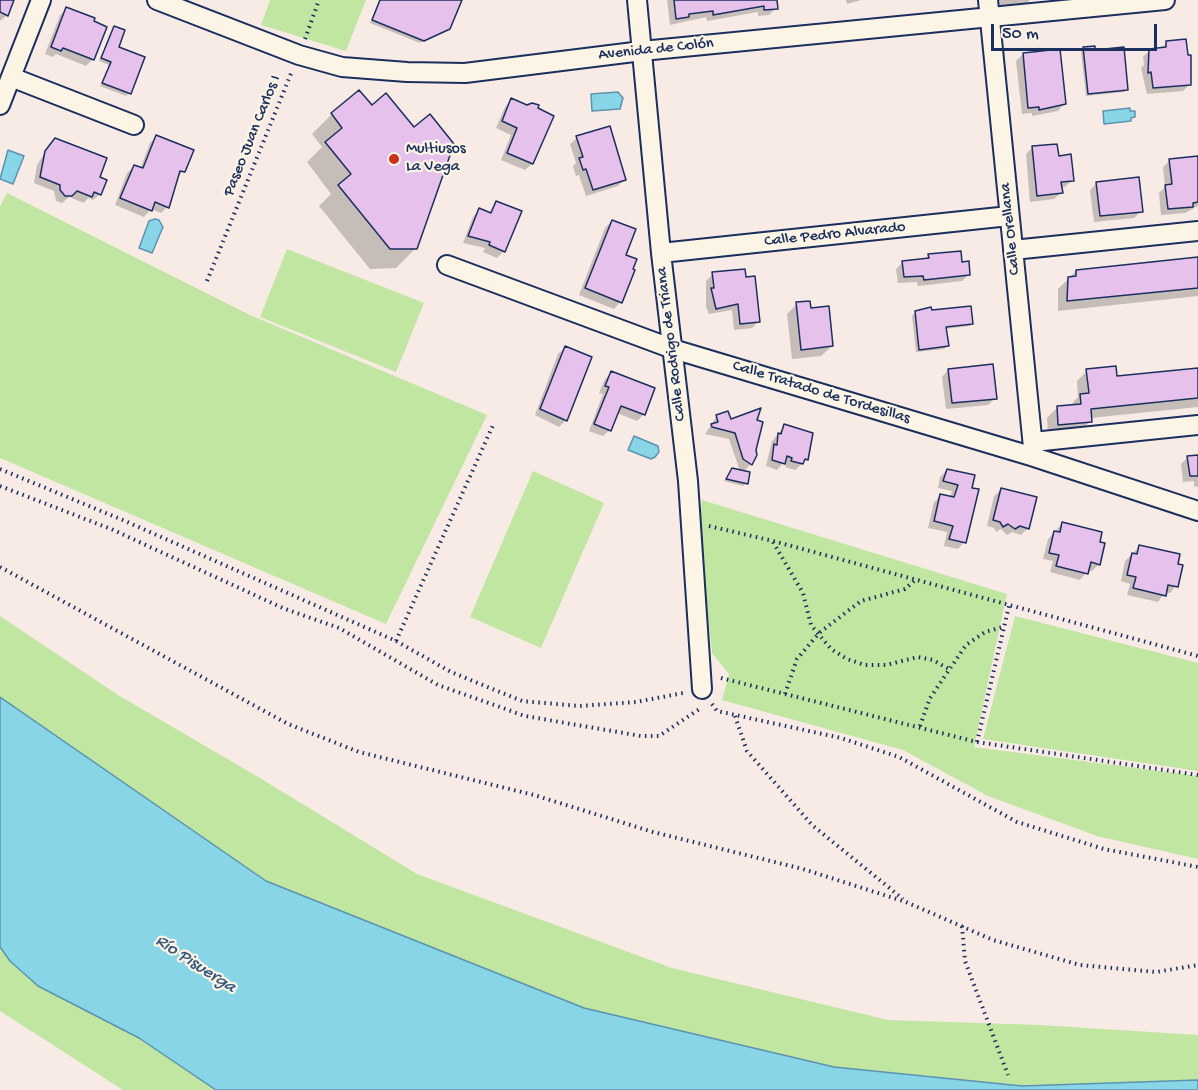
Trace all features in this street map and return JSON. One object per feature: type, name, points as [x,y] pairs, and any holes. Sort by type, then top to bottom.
[{"type":"street","points":[[0,105],[41,0]]},
{"type":"street","name":"Avenida de Colón","points":[[157,0],[299,55],[342,67],[407,72],[465,73],[989,9],[1165,0]]},
{"type":"street","name":"Calle Rodrigo de Triana","points":[[637,0],[661,253],[688,481],[689,522],[711,689]]},
{"type":"street","name":"Calle Orellana","points":[[989,9],[1033,449]]},
{"type":"street","points":[[11,78],[134,125]]},
{"type":"street","name":"Calle Pedro Alvarado","points":[[661,253],[1009,216]]},
{"type":"street","points":[[1013,250],[1198,231]]},
{"type":"street","name":"Calle Tratado de Tordesillas","points":[[447,265],[673,349],[1033,449],[1198,512]]},
{"type":"street","points":[[1033,449],[1198,425]]},
{"type":"path","name":"Paseo Juan Carlos I","points":[[207,280],[299,55],[319,0]]},
{"type":"path","points":[[396,640],[494,423]]},
{"type":"path","points":[[0,469],[125,521],[396,640],[451,672],[522,701],[579,706],[636,702],[711,689]]},
{"type":"path","points":[[0,486],[111,529],[285,609],[339,628],[438,685],[525,716],[641,736],[659,736],[674,724],[711,702],[711,689],[721,677],[977,742],[1198,775]]},
{"type":"path","points":[[689,522],[773,541],[1198,656]]},
{"type":"path","points":[[773,541],[777,553],[793,572],[803,593],[811,625],[831,649],[847,659],[865,664],[886,664],[918,657],[933,660],[949,669]]},
{"type":"path","points":[[0,567],[288,724],[359,753],[534,795],[653,832],[803,869],[906,902],[993,939],[1080,965],[1156,972],[1198,965]]},
{"type":"path","points":[[785,694],[796,659],[819,633],[861,601],[905,589],[916,579]]},
{"type":"path","points":[[977,742],[1009,606]]},
{"type":"path","points":[[920,726],[930,698],[966,645],[986,632],[1004,627]]},
{"type":"path","points":[[717,711],[841,738],[899,757],[1017,822],[1104,849],[1198,867]]},
{"type":"path","points":[[734,715],[747,751],[812,825],[906,902]]},
{"type":"path","points":[[962,926],[965,961],[1008,1075]]},
{"type":"green space","points":[[270,0],[366,0],[346,51],[261,25]]},
{"type":"green space","points":[[7,193],[250,315],[487,415],[386,624],[0,458],[0,206]]},
{"type":"green space","points":[[287,249],[424,303],[396,372],[260,317]]},
{"type":"green space","points":[[533,471],[604,503],[541,648],[470,617]]},
{"type":"green space","points":[[702,500],[1007,594],[974,747],[1198,776],[1198,859],[1097,836],[988,796],[903,750],[722,700],[729,674],[712,653],[699,530]]},
{"type":"green space","points":[[0,616],[118,695],[417,874],[672,968],[888,1020],[1039,1025],[1198,1035],[1198,1080],[1022,1086],[834,1067],[584,1008],[266,881],[0,697]]},
{"type":"green space","points":[[1015,616],[1198,663],[1198,771],[983,739]]},
{"type":"green space","points":[[0,947],[10,961],[38,986],[139,1038],[216,1090],[123,1090],[0,1011]]},
{"type":"water","points":[[618,92],[623,98],[620,109],[592,111],[591,94]]},
{"type":"water","points":[[1130,108],[1130,111],[1135,111],[1135,117],[1131,118],[1131,121],[1104,124],[1103,111]]},
{"type":"water","points":[[8,150],[24,156],[13,184],[0,179]]},
{"type":"water","points":[[159,220],[163,227],[152,253],[139,248],[149,221]]},
{"type":"water","points":[[634,436],[658,446],[659,452],[655,457],[651,459],[628,450]]},
{"type":"water","name":"Río Pisuerga","points":[[0,697],[266,881],[584,1008],[834,1067],[1022,1086],[1198,1080],[1198,1090],[216,1090],[139,1038],[38,986],[10,961],[0,947]]},
{"type":"building","points":[[0,0],[14,0],[8,16],[0,12]]},
{"type":"building","points":[[380,0],[462,0],[450,29],[424,41],[372,20]]},
{"type":"building","points":[[674,0],[777,0],[778,9],[764,10],[764,6],[713,15],[713,11],[689,14],[689,17],[676,19]]},
{"type":"building","points":[[66,7],[95,18],[94,21],[107,27],[94,60],[63,48],[61,51],[51,47]]},
{"type":"building","points":[[114,26],[125,30],[119,47],[145,57],[131,94],[102,83],[111,62],[101,58]]},
{"type":"building","points":[[1186,39],[1188,55],[1191,55],[1191,85],[1153,88],[1151,72],[1148,73],[1149,49],[1166,47],[1166,41]]},
{"type":"building","points":[[1095,46],[1095,50],[1124,47],[1128,90],[1088,94],[1083,47]]},
{"type":"building","points":[[1060,49],[1066,104],[1039,110],[1039,107],[1028,108],[1023,53]]},
{"type":"building","name":"Multiusos La Vega","points":[[359,90],[372,105],[386,93],[414,127],[430,114],[454,144],[417,249],[390,249],[338,185],[351,174],[325,142],[342,128],[331,113]]},
{"type":"building","points":[[511,98],[527,105],[532,103],[539,105],[538,108],[554,116],[533,164],[507,153],[517,128],[502,121]]},
{"type":"building","points":[[610,126],[626,180],[593,190],[586,169],[583,170],[579,158],[583,157],[576,136]]},
{"type":"building","points":[[156,135],[194,150],[185,172],[180,171],[169,208],[155,202],[152,211],[120,198],[134,165],[143,168]]},
{"type":"building","points":[[55,138],[107,158],[100,177],[107,180],[101,195],[94,192],[92,197],[77,191],[72,196],[65,196],[60,190],[60,185],[40,177],[45,151]]},
{"type":"building","points":[[1057,144],[1059,156],[1071,154],[1074,181],[1061,182],[1063,193],[1037,196],[1032,146]]},
{"type":"building","points":[[1198,156],[1198,202],[1193,203],[1193,207],[1168,209],[1165,185],[1172,184],[1169,159]]},
{"type":"building","points":[[1139,177],[1143,212],[1100,216],[1096,182]]},
{"type":"building","points":[[496,201],[522,211],[505,252],[489,245],[490,242],[468,236],[479,208],[491,213]]},
{"type":"building","points":[[612,220],[636,229],[626,255],[637,259],[633,269],[635,270],[622,303],[585,288]]},
{"type":"building","points":[[961,251],[962,262],[969,261],[970,275],[924,280],[923,276],[904,277],[902,261],[929,258],[928,254]]},
{"type":"building","points":[[1198,257],[1198,288],[1067,301],[1068,277],[1076,276],[1076,270]]},
{"type":"building","points":[[745,269],[746,277],[755,276],[760,322],[740,324],[738,304],[716,309],[711,288],[714,288],[712,272]]},
{"type":"building","points":[[810,301],[811,308],[829,306],[833,346],[801,350],[796,302]]},
{"type":"building","points":[[971,306],[973,324],[946,327],[949,346],[919,350],[915,311],[931,307],[932,310]]},
{"type":"building","points":[[565,346],[592,357],[567,421],[540,409]]},
{"type":"building","points":[[993,364],[997,399],[952,403],[948,369]]},
{"type":"building","points":[[1116,366],[1117,376],[1198,368],[1198,398],[1091,409],[1092,422],[1058,425],[1057,406],[1081,404],[1080,394],[1089,393],[1086,369]]},
{"type":"building","points":[[611,371],[655,388],[645,415],[621,406],[611,431],[594,424],[609,387],[605,386]]},
{"type":"building","points":[[761,408],[757,420],[763,422],[756,450],[757,455],[752,465],[743,459],[735,433],[712,427],[711,424],[718,422],[716,415],[728,411],[731,419]]},
{"type":"building","points":[[784,424],[813,433],[808,460],[805,459],[803,464],[791,461],[792,458],[787,456],[785,464],[772,460],[774,444],[777,445],[778,433],[781,434]]},
{"type":"building","points":[[1198,455],[1198,476],[1190,476],[1187,456]]},
{"type":"building","points":[[732,468],[750,472],[748,484],[726,479]]},
{"type":"building","points":[[947,469],[975,475],[972,488],[979,489],[966,543],[949,539],[953,526],[934,521],[940,494],[954,497],[958,485],[943,481]]},
{"type":"building","points":[[1001,488],[1037,497],[1029,529],[1020,526],[1015,529],[1008,524],[1003,527],[1000,522],[993,520]]},
{"type":"building","points":[[1062,522],[1102,532],[1100,542],[1105,543],[1100,565],[1091,562],[1088,574],[1056,566],[1059,555],[1049,553],[1054,531],[1060,532]]},
{"type":"building","points":[[1139,545],[1180,554],[1178,564],[1183,565],[1178,587],[1168,585],[1166,596],[1133,588],[1136,577],[1127,575],[1132,553],[1137,554]]},
{"type":"place","name":"Multiusos La Vega","points":[[394,159]]}]
